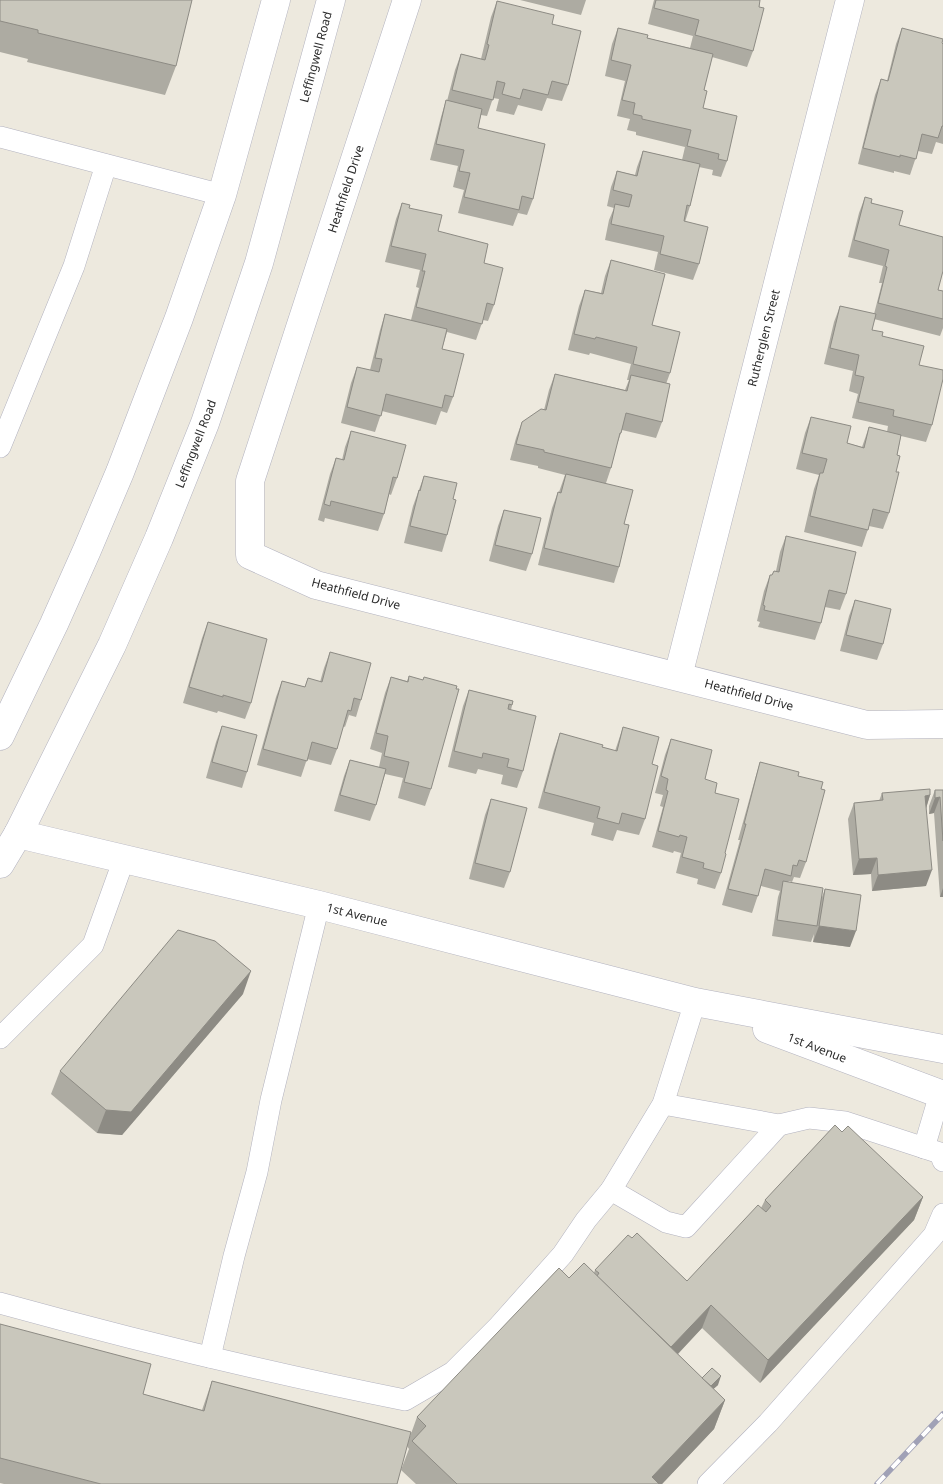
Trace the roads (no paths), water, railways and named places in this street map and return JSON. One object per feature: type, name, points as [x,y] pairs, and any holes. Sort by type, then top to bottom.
[{"type":"main road","points":[[0,736],[54,624],[120,472],[178,318],[222,195],[276,0]]},
{"type":"main road","name":"Leffingwell Road","points":[[0,864],[18,834],[112,645],[159,538],[205,423],[259,263],[331,0]]},
{"type":"main road","name":"Heathfield Drive","points":[[407,0],[250,481],[250,555],[316,585],[866,725],[943,724]]},
{"type":"main road","name":"Rutherglen Street","points":[[678,676],[850,0]]},
{"type":"main road","name":"1st Avenue","points":[[18,834],[319,905],[695,1002],[943,1049]]},
{"type":"main road","name":"1st Avenue","points":[[695,1002],[942,1091]]},
{"type":"lane","points":[[0,137],[222,195]]},
{"type":"lane","points":[[0,447],[74,266],[106,165]]},
{"type":"lane","points":[[0,1038],[94,945],[124,859]]},
{"type":"lane","points":[[210,1357],[234,1256],[257,1172],[271,1100],[319,905]]},
{"type":"lane","points":[[0,1303],[316,1383],[405,1400],[453,1372],[498,1327],[563,1254],[586,1220],[611,1190],[663,1104],[695,1002]]},
{"type":"lane","name":"1st Avenue","points":[[924,1148],[942,1091]]},
{"type":"lane","points":[[663,1104],[779,1125],[809,1118],[845,1122],[940,1154],[943,1161]]},
{"type":"lane","points":[[611,1190],[666,1222],[686,1227],[779,1125]]},
{"type":"lane","points":[[708,1484],[768,1423],[934,1235],[943,1214]]},
{"type":"railway","points":[[877,1484],[943,1414]]}]
